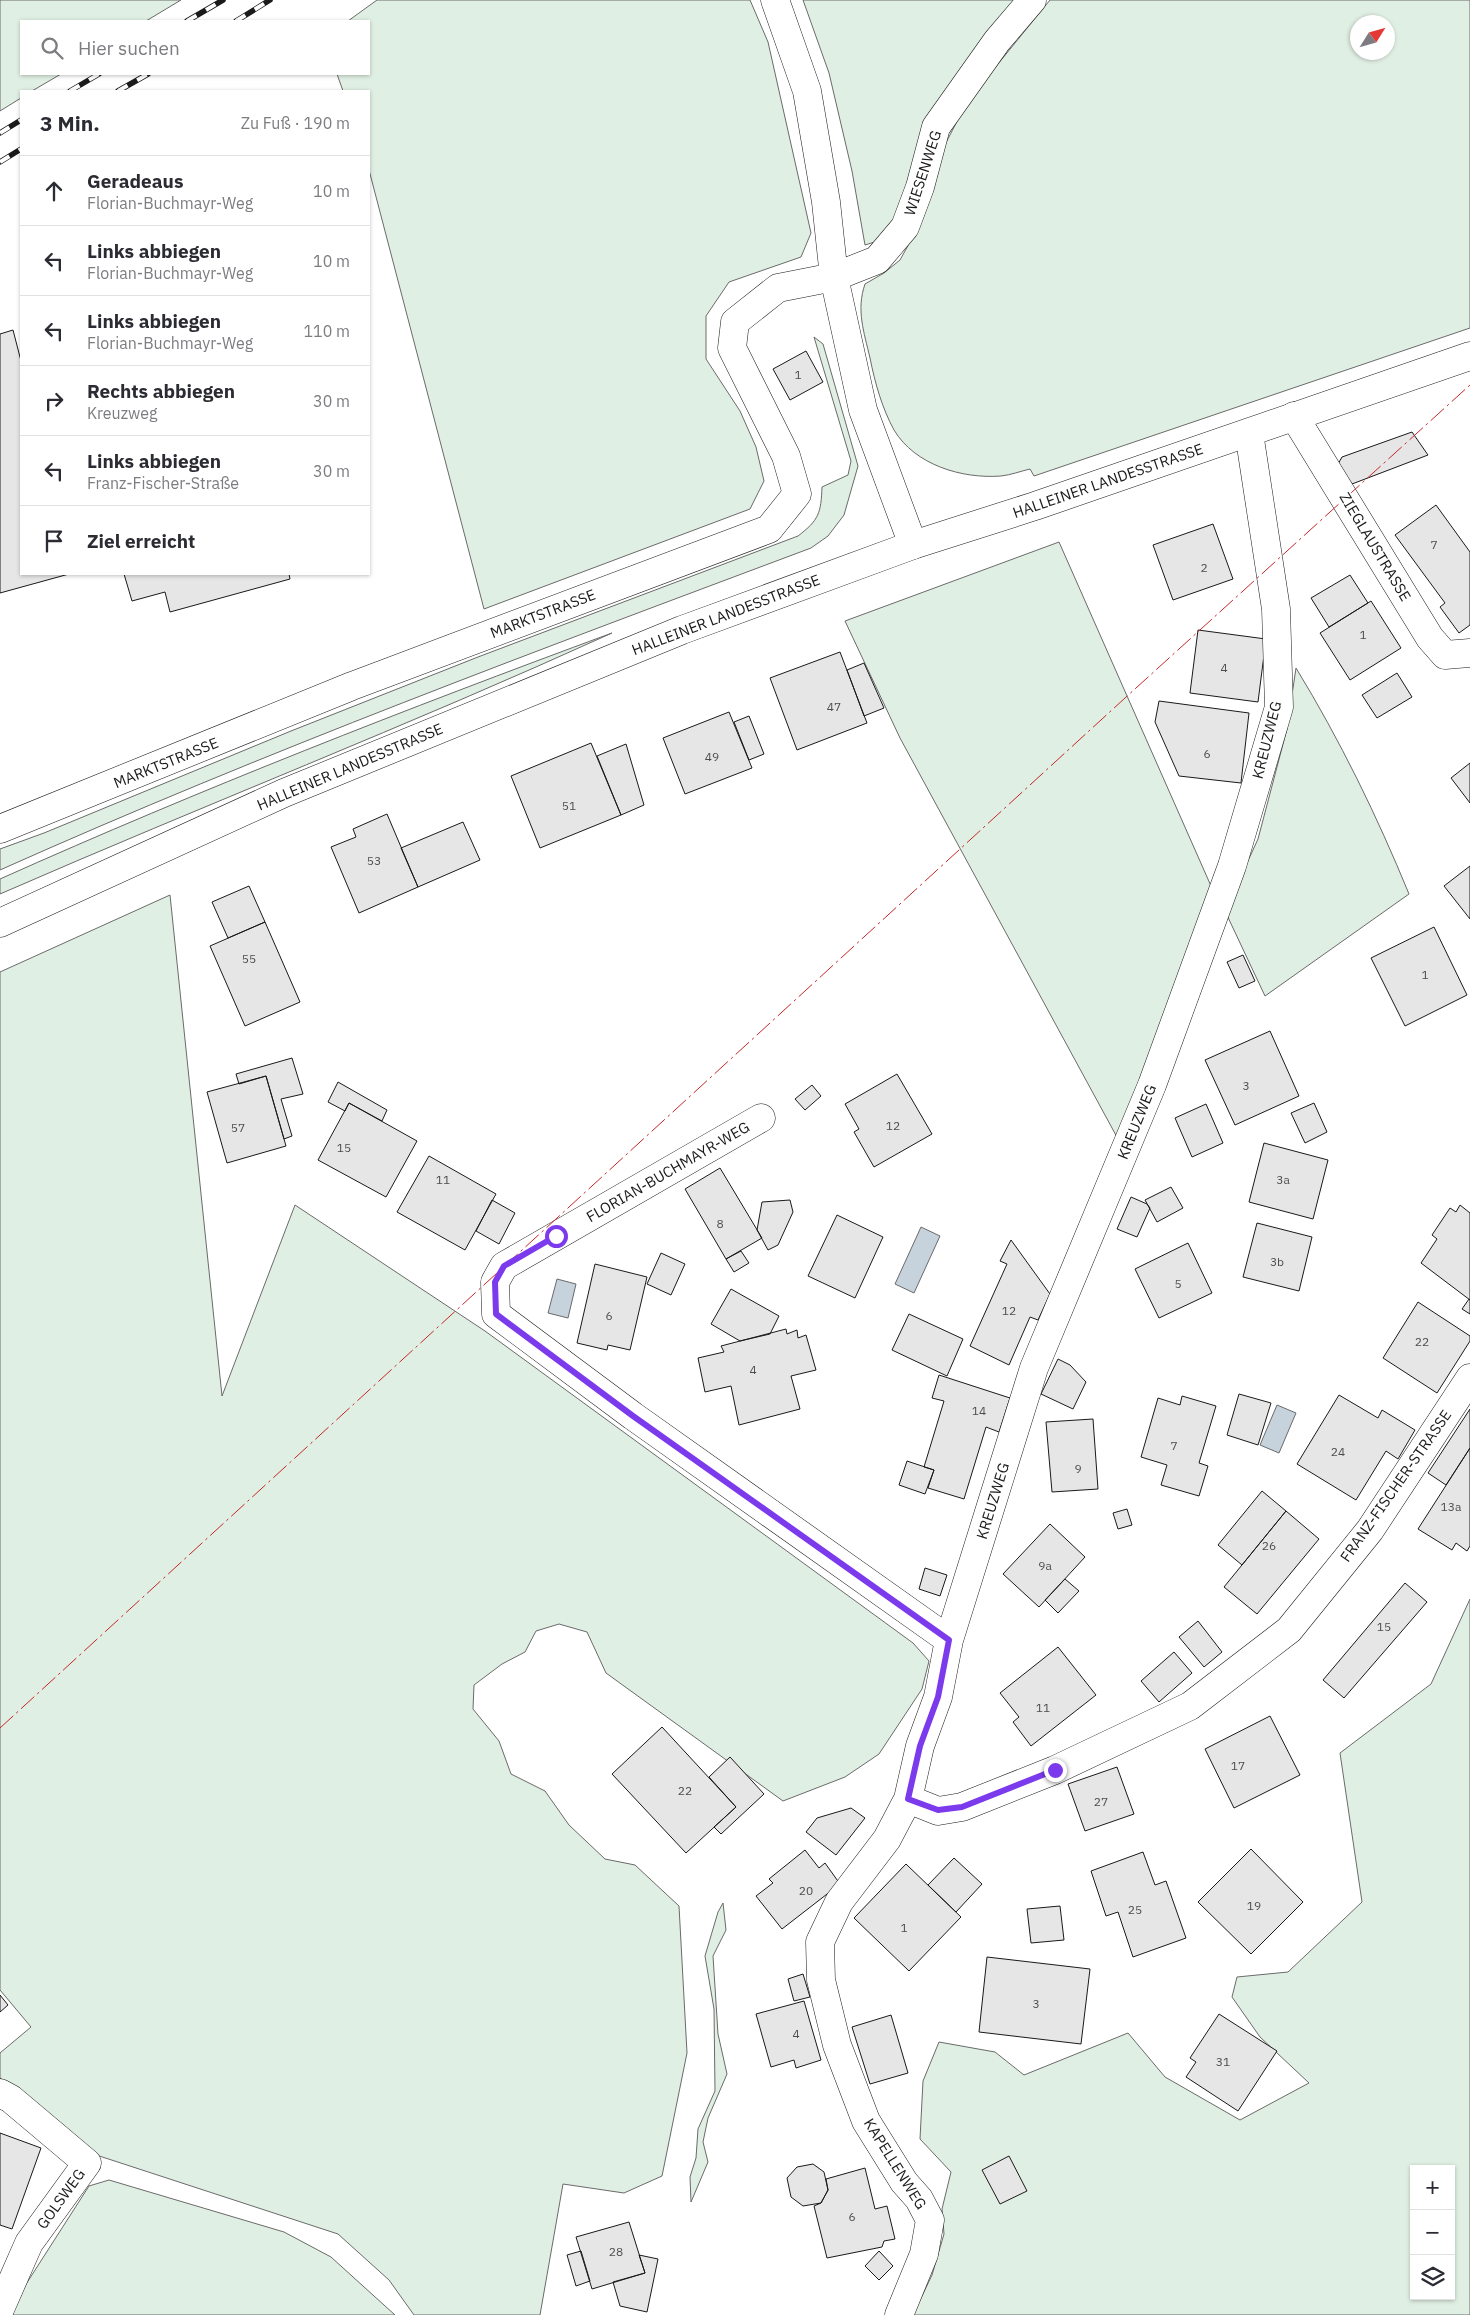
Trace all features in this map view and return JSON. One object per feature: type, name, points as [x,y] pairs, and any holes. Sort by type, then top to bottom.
[{"type":"street","points":[[775,0],[807,91],[826,202],[834,277],[864,410],[914,545]]},
{"type":"street","name":"WIESENWEG","points":[[834,277],[877,260],[905,227],[920,187],[936,127],[998,41],[1032,0]]},
{"type":"street","name":"MARKTSTRASSE","points":[[0,829],[25,821],[352,686],[769,528],[796,494],[786,456],[732,348],[735,322],[778,288],[834,277]]},
{"type":"street","name":"HALLEINER LANDESSTRASSE","points":[[0,923],[284,793],[682,630],[914,545],[1249,433],[1470,356]]},
{"type":"street","name":"ZIEGLAUSTRASSE","points":[[1294,416],[1430,638],[1445,655],[1470,653]]},
{"type":"street","name":"KREUZWEG","points":[[908,1799],[920,1746],[938,1697],[949,1640],[1034,1368],[1152,1085],[1232,866],[1279,706],[1276,608],[1249,433]]},
{"type":"street","name":"FLORIAN-BUCHMAYR-WEG","points":[[761,1118],[504,1266],[495,1282],[496,1314],[633,1416],[949,1640]]},
{"type":"street","name":"FRANZ-FISCHER-STRASSE","points":[[908,1799],[938,1810],[962,1807],[1055,1770],[1190,1706],[1290,1630],[1370,1530],[1470,1378]]},
{"type":"street","name":"KAPELLENWEG","points":[[898,2315],[924,2254],[930,2220],[919,2199],[904,2182],[866,2121],[837,2045],[821,1980],[820,1942],[839,1902],[887,1839],[908,1799]]},
{"type":"street","name":"GOLSWEG","points":[[0,2093],[10,2099],[87,2163],[29,2243],[0,2309]]},
{"type":"green space","points":[[0,0],[181,0],[148,20],[20,20],[20,75],[59,75],[34,90],[20,90],[20,99],[0,111]]},
{"type":"green space","points":[[377,0],[750,0],[768,42],[811,233],[801,257],[729,282],[706,316],[706,359],[740,411],[756,447],[764,481],[750,509],[484,609],[370,174],[370,90],[343,90],[337,75],[370,75],[370,20],[349,20]]},
{"type":"green space","points":[[803,0],[1025,0],[939,107],[900,220],[884,239],[865,245],[852,171],[829,73]]},
{"type":"green space","points":[[1050,0],[1470,0],[1470,328],[1034,476],[1030,469],[1005,475],[986,476],[956,472],[927,461],[903,442],[894,430],[882,404],[874,377],[863,330],[861,312],[862,294],[865,284],[884,273],[900,260],[920,224],[937,160],[967,102]]},
{"type":"green space","points":[[814,337],[823,344],[858,466],[844,515],[828,536],[811,548],[505,663],[302,743],[100,826],[0,870],[0,849],[44,833],[291,731],[478,657],[798,536],[818,515],[822,487],[848,475],[851,461]]},
{"type":"green space","points":[[1059,542],[1211,886],[1118,1139],[900,738],[845,621]]},
{"type":"green space","points":[[612,633],[383,733],[0,894],[0,879],[151,813],[381,721]]},
{"type":"green space","points":[[1296,668],[1328,723],[1357,779],[1409,894],[1265,996],[1225,911],[1258,839],[1287,729]]},
{"type":"green space","points":[[170,895],[222,1396],[295,1205],[485,1331],[913,1643],[929,1661],[922,1689],[879,1754],[845,1777],[783,1801],[606,1673],[587,1632],[559,1624],[536,1631],[525,1652],[502,1664],[474,1685],[473,1709],[499,1741],[511,1774],[545,1791],[569,1825],[605,1859],[635,1865],[679,1906],[687,2053],[662,2176],[624,2193],[563,2184],[540,2315],[414,2315],[389,2280],[338,2234],[84,2151],[39,2105],[0,2078],[0,2053],[31,2027],[0,1990],[0,972]]},
{"type":"green space","points":[[1470,1599],[1470,2315],[913,2315],[932,2275],[944,2234],[942,2209],[951,2172],[920,2139],[923,2081],[939,2042],[995,2052],[1024,2075],[1128,2033],[1165,2077],[1240,2120],[1309,2083],[1260,2037],[1232,1997],[1237,1977],[1288,1972],[1362,1902],[1340,1753],[1431,1684]]},
{"type":"green space","points":[[723,1903],[726,1930],[713,1956],[718,2034],[727,2074],[708,2118],[703,2142],[708,2162],[691,2202],[690,2177],[696,2158],[698,2129],[715,2091],[714,2009],[705,1956],[718,1912]]},
{"type":"green space","points":[[109,2180],[284,2232],[331,2257],[395,2315],[10,2315],[12,2306],[89,2186]]},
{"type":"shaded area","points":[[921,1227],[940,1236],[914,1293],[895,1284]]},
{"type":"shaded area","points":[[557,1279],[576,1284],[568,1318],[548,1313]]},
{"type":"shaded area","points":[[1277,1405],[1296,1413],[1279,1453],[1260,1445]]},
{"type":"building","points":[[13,330],[20,357],[20,575],[65,575],[0,593],[0,334]]},
{"type":"building","points":[[806,351],[823,382],[790,400],[773,369]]},
{"type":"building","points":[[1412,432],[1428,455],[1352,484],[1338,464],[1342,457]]},
{"type":"building","points":[[1436,505],[1470,552],[1470,625],[1459,633],[1440,607],[1445,603],[1395,535]]},
{"type":"building","points":[[1213,524],[1233,579],[1173,600],[1153,545]]},
{"type":"building","points":[[124,575],[289,575],[290,579],[170,612],[165,592],[132,601]]},
{"type":"building","points":[[1350,575],[1368,603],[1329,627],[1311,598]]},
{"type":"building","points":[[1371,601],[1401,648],[1350,680],[1320,633]]},
{"type":"building","points":[[1198,630],[1266,639],[1258,702],[1190,693]]},
{"type":"building","points":[[840,652],[867,723],[797,750],[770,678]]},
{"type":"building","points":[[864,663],[884,708],[864,716],[847,670]]},
{"type":"building","points":[[1397,673],[1412,697],[1377,718],[1362,695]]},
{"type":"building","points":[[1159,701],[1249,713],[1241,783],[1179,776],[1155,722]]},
{"type":"building","points":[[729,712],[752,768],[685,794],[663,738]]},
{"type":"building","points":[[749,716],[764,754],[749,760],[734,722]]},
{"type":"building","points":[[591,743],[621,815],[540,848],[511,776]]},
{"type":"building","points":[[626,744],[644,805],[621,815],[597,756]]},
{"type":"building","points":[[1470,763],[1470,803],[1451,778]]},
{"type":"building","points":[[387,814],[418,887],[359,913],[331,847],[356,837],[353,829]]},
{"type":"building","points":[[463,822],[480,860],[418,887],[401,848]]},
{"type":"building","points":[[1470,866],[1470,919],[1444,886]]},
{"type":"building","points":[[249,886],[265,922],[228,938],[212,902]]},
{"type":"building","points":[[265,922],[300,1002],[245,1026],[210,946]]},
{"type":"building","points":[[1434,927],[1467,995],[1405,1026],[1371,958]]},
{"type":"building","points":[[1243,955],[1255,981],[1239,988],[1227,962]]},
{"type":"building","points":[[1270,1031],[1299,1096],[1235,1125],[1205,1060]]},
{"type":"building","points":[[292,1058],[303,1094],[281,1099],[292,1136],[284,1139],[266,1076],[239,1084],[236,1074]]},
{"type":"building","points":[[897,1074],[932,1134],[874,1167],[854,1132],[859,1129],[845,1104]]},
{"type":"building","points":[[266,1076],[286,1146],[227,1163],[207,1092]]},
{"type":"building","points":[[338,1082],[387,1110],[382,1121],[349,1103],[345,1111],[328,1102]]},
{"type":"building","points":[[812,1085],[821,1096],[805,1110],[795,1099]]},
{"type":"building","points":[[349,1103],[417,1141],[386,1197],[318,1160]]},
{"type":"building","points":[[1314,1103],[1327,1132],[1305,1143],[1291,1113]]},
{"type":"building","points":[[1206,1104],[1223,1143],[1192,1157],[1175,1118]]},
{"type":"building","points":[[1264,1143],[1328,1160],[1313,1219],[1249,1202]]},
{"type":"building","points":[[429,1156],[496,1194],[465,1250],[397,1212]]},
{"type":"building","points":[[720,1168],[762,1238],[726,1259],[685,1189]]},
{"type":"building","points":[[1171,1187],[1183,1208],[1157,1222],[1145,1200]]},
{"type":"building","points":[[1131,1197],[1147,1204],[1150,1208],[1137,1237],[1117,1229]]},
{"type":"building","points":[[492,1200],[515,1213],[499,1244],[476,1231]]},
{"type":"building","points":[[790,1200],[793,1212],[778,1245],[768,1250],[757,1230],[762,1202]]},
{"type":"building","points":[[1460,1205],[1470,1213],[1470,1300],[1421,1263],[1437,1239],[1432,1235],[1450,1208],[1456,1212]]},
{"type":"building","points":[[837,1215],[883,1237],[855,1298],[808,1276]]},
{"type":"building","points":[[1257,1223],[1312,1237],[1299,1291],[1243,1277]]},
{"type":"building","points":[[1011,1240],[1050,1294],[1038,1320],[1030,1317],[1009,1365],[970,1346],[1007,1264],[1000,1261]]},
{"type":"building","points":[[1188,1243],[1212,1293],[1159,1318],[1135,1269]]},
{"type":"building","points":[[741,1251],[749,1263],[734,1272],[726,1259]]},
{"type":"building","points":[[661,1253],[685,1264],[671,1295],[647,1284]]},
{"type":"building","points":[[595,1264],[647,1277],[630,1350],[608,1345],[607,1350],[577,1343]]},
{"type":"building","points":[[731,1289],[779,1316],[770,1334],[740,1341],[711,1324]]},
{"type":"building","points":[[1470,1300],[1470,1314],[1462,1309]]},
{"type":"building","points":[[1418,1302],[1470,1336],[1470,1341],[1437,1393],[1383,1358]]},
{"type":"building","points":[[909,1314],[963,1339],[947,1376],[892,1350]]},
{"type":"building","points":[[786,1329],[787,1334],[797,1330],[798,1338],[806,1335],[816,1370],[791,1376],[800,1409],[739,1425],[731,1386],[705,1392],[698,1358],[724,1352],[721,1346]]},
{"type":"building","points":[[1058,1359],[1070,1365],[1086,1382],[1073,1409],[1041,1394]]},
{"type":"building","points":[[939,1375],[1010,1398],[999,1432],[986,1427],[964,1499],[928,1488],[934,1470],[924,1467],[944,1401],[932,1398]]},
{"type":"building","points":[[1239,1394],[1271,1403],[1258,1445],[1227,1435]]},
{"type":"building","points":[[1339,1395],[1378,1418],[1382,1410],[1415,1430],[1398,1459],[1386,1451],[1356,1500],[1297,1464]]},
{"type":"building","points":[[1182,1396],[1216,1406],[1199,1463],[1208,1466],[1199,1496],[1161,1485],[1167,1465],[1141,1457],[1158,1398],[1180,1405]]},
{"type":"building","points":[[1470,1409],[1470,1448],[1446,1485],[1428,1473]]},
{"type":"building","points":[[1093,1419],[1098,1489],[1052,1492],[1046,1422]]},
{"type":"building","points":[[1470,1448],[1470,1546],[1467,1551],[1456,1543],[1452,1550],[1418,1529]]},
{"type":"building","points":[[907,1461],[934,1470],[925,1494],[899,1485]]},
{"type":"building","points":[[1262,1491],[1286,1511],[1242,1565],[1218,1545]]},
{"type":"building","points":[[1127,1509],[1132,1525],[1118,1529],[1113,1513]]},
{"type":"building","points":[[1286,1511],[1319,1539],[1257,1614],[1224,1587]]},
{"type":"building","points":[[1050,1524],[1085,1557],[1039,1607],[1003,1574]]},
{"type":"building","points":[[925,1568],[947,1575],[940,1596],[919,1589]]},
{"type":"building","points":[[1065,1579],[1079,1591],[1058,1613],[1045,1600]]},
{"type":"building","points":[[1405,1583],[1427,1602],[1344,1698],[1323,1680]]},
{"type":"building","points":[[1198,1621],[1222,1652],[1204,1667],[1179,1637]]},
{"type":"building","points":[[1058,1647],[1096,1695],[1031,1746],[1013,1722],[1019,1717],[1000,1693]]},
{"type":"building","points":[[1174,1652],[1192,1673],[1159,1702],[1141,1681]]},
{"type":"building","points":[[1270,1716],[1300,1775],[1234,1808],[1205,1749]]},
{"type":"building","points":[[662,1727],[736,1807],[686,1853],[612,1774]]},
{"type":"building","points":[[730,1757],[764,1794],[721,1834],[714,1827],[736,1807],[709,1777]]},
{"type":"building","points":[[1117,1767],[1134,1814],[1085,1831],[1068,1784]]},
{"type":"building","points":[[851,1808],[865,1818],[836,1855],[806,1832],[817,1818]]},
{"type":"building","points":[[1251,1849],[1303,1902],[1251,1954],[1198,1902]]},
{"type":"building","points":[[805,1850],[819,1868],[825,1863],[840,1884],[782,1929],[756,1896],[773,1883],[769,1879]]},
{"type":"building","points":[[1143,1852],[1155,1885],[1166,1881],[1186,1938],[1133,1957],[1118,1912],[1106,1916],[1091,1871]]},
{"type":"building","points":[[954,1858],[982,1884],[956,1912],[928,1885]]},
{"type":"building","points":[[906,1864],[961,1917],[909,1971],[854,1918]]},
{"type":"building","points":[[1060,1906],[1064,1940],[1031,1943],[1027,1909]]},
{"type":"building","points":[[987,1957],[1090,1969],[1081,2044],[979,2032]]},
{"type":"building","points":[[803,1974],[810,1997],[794,2001],[788,1979]]},
{"type":"building","points":[[0,1995],[8,2005],[0,2012]]},
{"type":"building","points":[[804,2001],[821,2060],[796,2068],[794,2060],[771,2067],[756,2014]]},
{"type":"building","points":[[1219,2014],[1277,2051],[1238,2111],[1186,2077],[1196,2062],[1190,2058]]},
{"type":"building","points":[[891,2015],[908,2073],[870,2084],[852,2027]]},
{"type":"building","points":[[0,2133],[41,2148],[12,2229],[0,2225]]},
{"type":"building","points":[[1009,2156],[1027,2191],[1000,2204],[982,2170]]},
{"type":"building","points":[[813,2164],[824,2172],[828,2190],[821,2203],[803,2206],[791,2197],[787,2178],[797,2167]]},
{"type":"building","points":[[865,2168],[875,2209],[887,2206],[895,2239],[884,2241],[882,2247],[827,2258],[814,2206],[821,2203],[828,2190],[826,2179]]},
{"type":"building","points":[[629,2222],[645,2273],[592,2289],[576,2237]]},
{"type":"building","points":[[581,2251],[590,2281],[576,2286],[567,2255]]},
{"type":"building","points":[[879,2251],[893,2266],[879,2280],[865,2266]]},
{"type":"building","points":[[639,2255],[658,2259],[647,2312],[620,2306],[613,2282],[645,2273]]},
{"type":"railway","points":[[189,20],[223,0]]},
{"type":"railway","points":[[238,20],[270,0]]},
{"type":"railway","points":[[72,90],[97,75]]},
{"type":"railway","points":[[120,90],[146,75]]},
{"type":"railway","points":[[0,133],[20,121]]},
{"type":"railway","points":[[0,162],[20,150]]},
{"type":"power","points":[[0,1728],[1125,698],[1470,385]]},
{"type":"route","points":[[556,1236],[504,1266],[495,1282],[496,1314],[633,1416],[949,1640],[938,1697],[920,1746],[908,1799],[938,1810],[962,1807],[1055,1770]]}]
